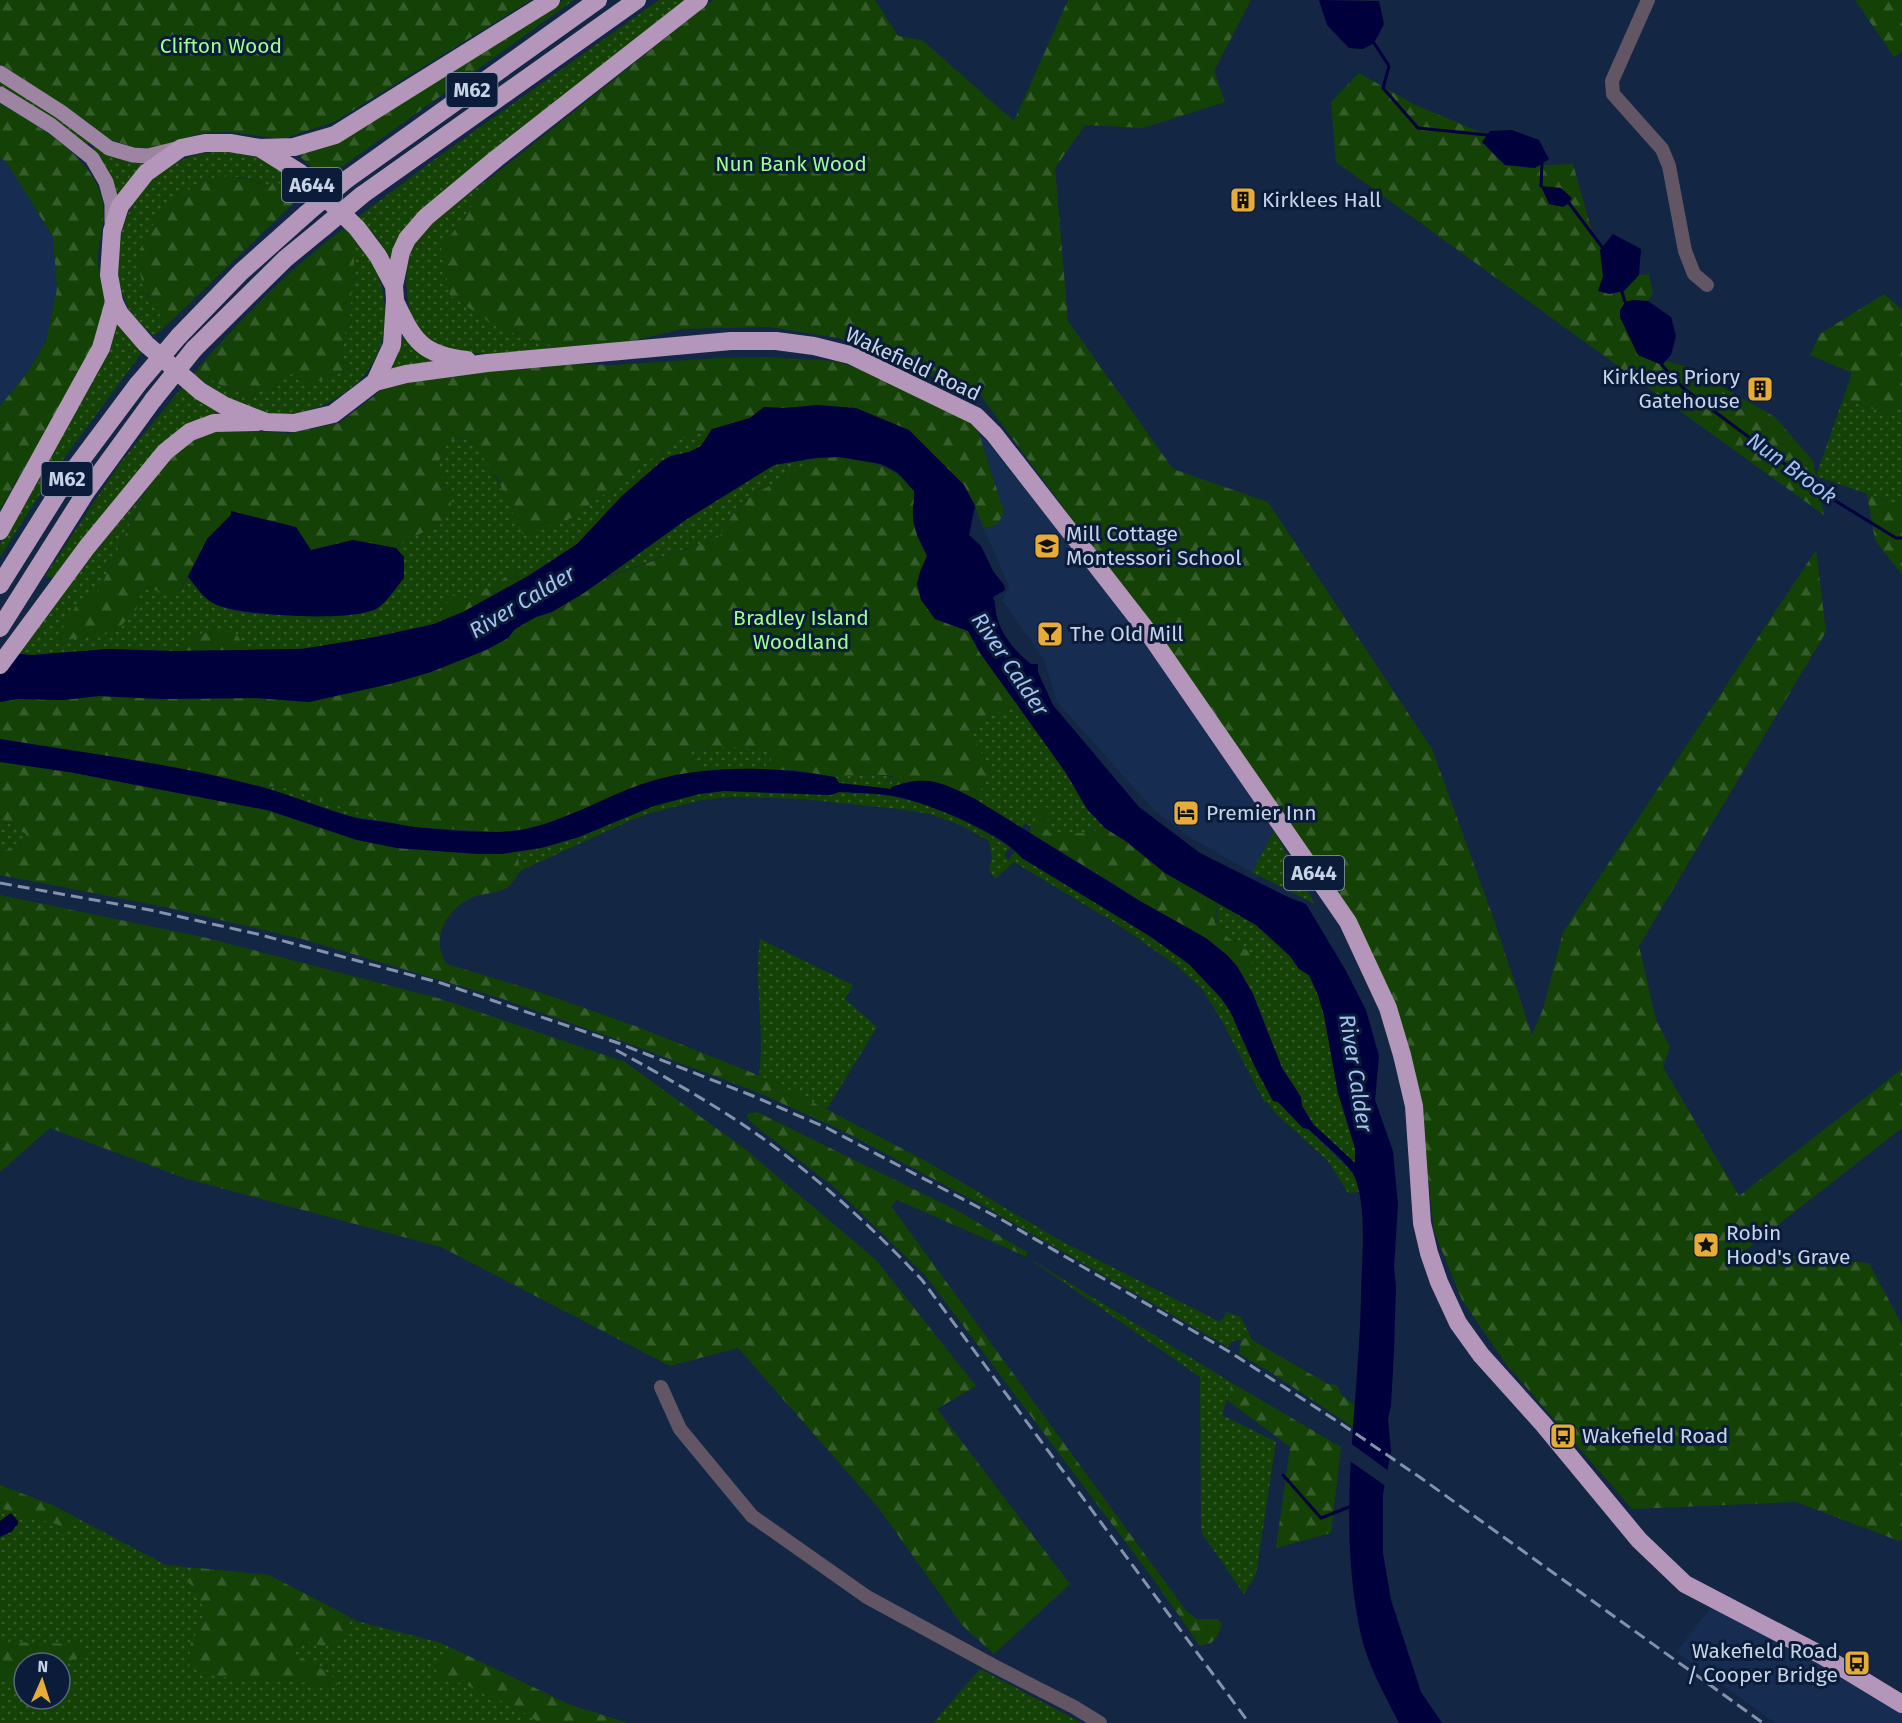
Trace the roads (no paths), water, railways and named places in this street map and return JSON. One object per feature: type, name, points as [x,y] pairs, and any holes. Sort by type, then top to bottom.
[{"type":"highway","points":[[260,148],[294,147],[335,135],[551,0]]},
{"type":"highway","name":"M62","points":[[2,582],[64,483],[138,384],[179,336],[241,272],[346,180],[598,0]]},
{"type":"highway","name":"M62","points":[[0,628],[86,492],[153,400],[194,349],[285,259],[362,195],[637,0]]},
{"type":"highway","points":[[394,293],[400,252],[407,239],[426,217],[497,158],[699,0]]},
{"type":"highway","name":"A644","points":[[205,143],[230,143],[260,148],[300,173],[357,228],[378,256],[394,293],[392,345],[375,382],[333,414],[294,423],[266,422],[225,406],[200,392],[146,344],[120,314],[114,302],[109,274],[112,231],[120,206],[146,173],[181,148],[205,143]]},
{"type":"highway","name":"Wakefield Road","points":[[394,293],[409,331],[423,346],[441,356],[486,363]]},
{"type":"highway","points":[[0,531],[101,348],[114,302]]},
{"type":"highway","name":"Wakefield Road","points":[[375,382],[406,374],[486,363],[731,341],[795,343],[850,356],[976,416],[994,435],[1145,628],[1348,922],[1388,1008],[1414,1106],[1422,1223],[1439,1282],[1458,1323],[1481,1354],[1551,1432],[1639,1540],[1685,1584],[1823,1656],[1902,1704]]},
{"type":"highway","points":[[0,665],[128,495],[165,452],[190,432],[214,423],[266,422]]},
{"type":"main road","name":"A644","points":[[0,73],[61,112],[109,148],[133,155],[148,156],[181,148]]},
{"type":"main road","name":"A644","points":[[0,94],[52,126],[92,158],[106,182],[112,204],[112,231]]},
{"type":"street","points":[[1648,0],[1612,81],[1613,94],[1662,149],[1669,166],[1685,251],[1694,274],[1707,285]]},
{"type":"street","points":[[661,1387],[680,1428],[752,1516],[867,1597],[1100,1723]]},
{"type":"water","points":[[1319,0],[1379,1],[1384,24],[1374,43],[1363,49],[1349,48],[1327,25]]},
{"type":"water","points":[[1512,130],[1539,140],[1549,159],[1535,168],[1505,165],[1482,142],[1490,131]]},
{"type":"water","points":[[1541,186],[1561,188],[1572,198],[1563,207],[1549,204]]},
{"type":"water","points":[[1613,234],[1641,249],[1639,275],[1624,291],[1609,294],[1598,291],[1603,276],[1600,250]]},
{"type":"water","points":[[1648,301],[1671,317],[1676,336],[1671,355],[1662,365],[1638,355],[1620,317],[1620,310],[1625,302]]},
{"type":"water","name":"River Calder","points":[[818,405],[856,408],[909,430],[964,485],[975,506],[969,535],[981,546],[993,571],[1004,585],[1005,590],[993,597],[999,624],[1020,655],[1031,664],[1038,664],[1038,672],[1053,705],[1139,807],[1200,853],[1306,904],[1346,971],[1366,1010],[1379,1056],[1375,1100],[1393,1151],[1398,1205],[1394,1267],[1396,1286],[1394,1351],[1391,1406],[1388,1419],[1391,1451],[1383,1494],[1383,1553],[1391,1600],[1421,1692],[1442,1723],[1399,1723],[1368,1658],[1361,1635],[1354,1593],[1350,1551],[1350,1468],[1359,1342],[1363,1237],[1361,1205],[1355,1178],[1348,1166],[1334,1152],[1308,1129],[1303,1128],[1278,1102],[1273,1101],[1230,1011],[1221,998],[1189,964],[1148,935],[1022,858],[999,839],[965,821],[928,806],[891,796],[839,792],[831,795],[724,791],[699,794],[654,806],[579,837],[541,848],[502,854],[478,854],[397,848],[357,840],[267,810],[69,772],[0,762],[0,739],[226,778],[270,789],[357,818],[411,827],[487,832],[538,826],[655,780],[699,771],[767,769],[790,771],[835,777],[839,783],[891,789],[915,781],[935,782],[975,799],[1140,901],[1206,938],[1227,955],[1237,966],[1253,994],[1282,1068],[1301,1097],[1302,1106],[1313,1124],[1355,1163],[1355,1148],[1338,1093],[1324,1015],[1309,975],[1299,969],[1290,956],[1256,925],[1165,873],[1127,842],[1105,828],[1087,809],[1066,773],[980,653],[968,631],[935,619],[921,600],[917,584],[927,556],[914,526],[914,491],[898,473],[881,464],[839,457],[816,458],[774,465],[687,519],[584,593],[552,612],[536,617],[515,629],[508,638],[486,650],[431,672],[390,684],[309,702],[256,698],[161,699],[99,696],[63,700],[17,699],[0,702],[0,652],[32,655],[108,649],[171,651],[301,649],[376,637],[434,624],[463,612],[530,575],[577,544],[622,496],[662,461],[701,446],[712,429],[750,418],[764,407]]},
{"type":"water","points":[[231,511],[296,527],[311,550],[353,540],[396,548],[404,557],[404,578],[380,607],[363,613],[322,616],[273,615],[217,605],[204,597],[188,577],[207,539],[231,515]]},
{"type":"water","points":[[11,1513],[18,1524],[11,1532],[0,1537],[0,1521]]},
{"type":"waterway","name":"Nun Brook","points":[[1374,43],[1389,66],[1383,88],[1418,128],[1487,135]]},
{"type":"waterway","name":"Nun Brook","points":[[1541,186],[1542,164]]},
{"type":"waterway","name":"Nun Brook","points":[[1569,203],[1602,247]]},
{"type":"waterway","name":"Nun Brook","points":[[1622,292],[1625,302]]},
{"type":"waterway","name":"Nun Brook","points":[[1662,365],[1683,388],[1829,497],[1896,538],[1902,538]]},
{"type":"waterway","points":[[1283,1475],[1321,1518],[1352,1506]]},
{"type":"railway","points":[[0,883],[150,910],[257,934],[441,983],[618,1043],[827,1128],[997,1217],[1228,1351],[1421,1478],[1763,1723]]},
{"type":"railway","points":[[616,1050],[676,1083],[772,1145],[850,1210],[922,1280],[1249,1723]]},
{"type":"place","name":"Kirklees Hall","points":[[1243,200]]},
{"type":"place","name":"Kirklees Priory Gatehouse","points":[[1760,389]]},
{"type":"place","name":"Mill Cottage Montessori School","points":[[1047,546]]},
{"type":"place","name":"The Old Mill","points":[[1050,634]]},
{"type":"place","name":"Premier Inn","points":[[1186,813]]},
{"type":"place","name":"Robin Hood's Grave","points":[[1706,1245]]},
{"type":"place","name":"Wakefield Road","points":[[1563,1436]]},
{"type":"place","name":"Wakefield Road / Cooper Bridge","points":[[1857,1663]]},
{"type":"park label","name":"Clifton Wood","points":[[221,46]]},
{"type":"park label","name":"Nun Bank Wood","points":[[791,164]]},
{"type":"park label","name":"Bradley Island Woodland","points":[[801,630]]}]
